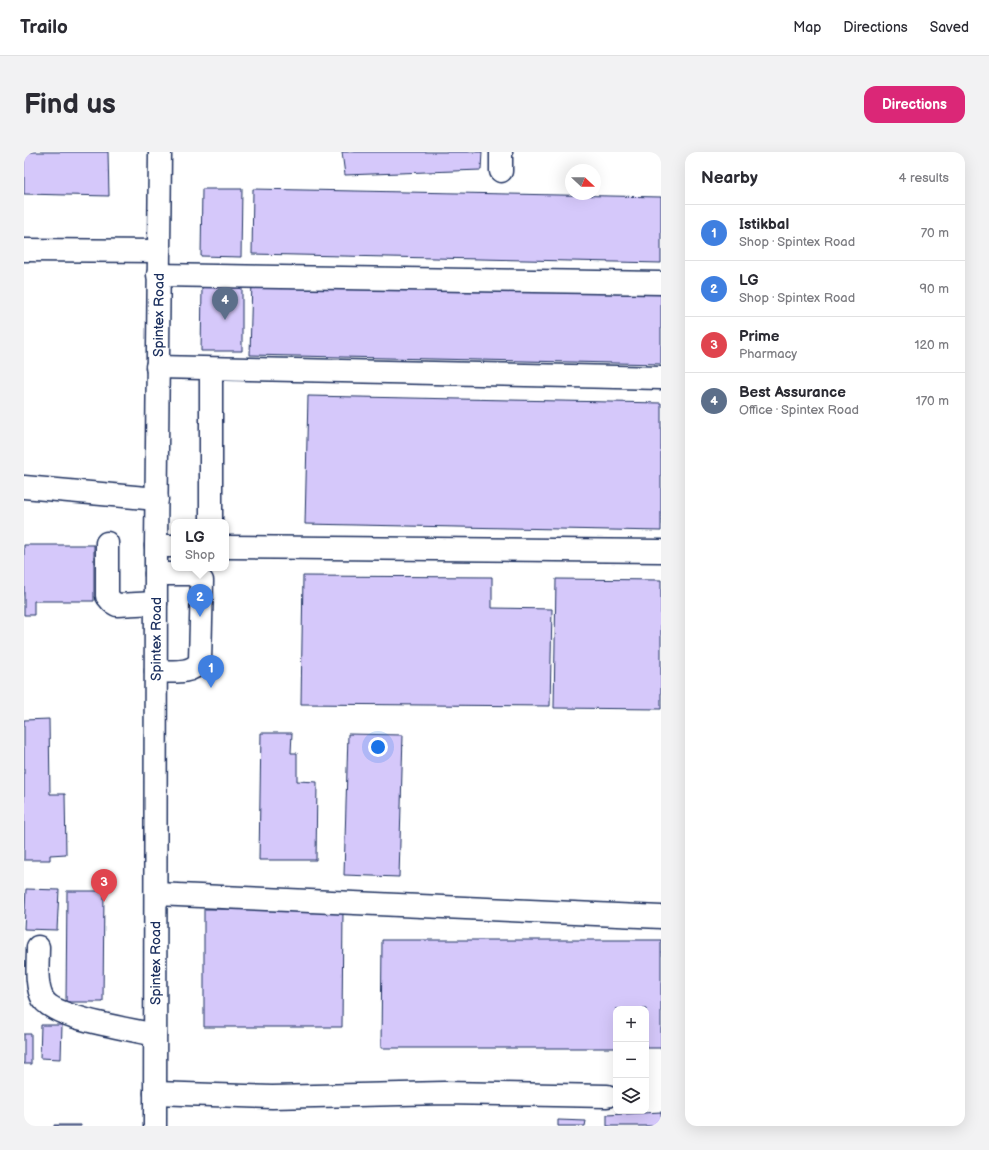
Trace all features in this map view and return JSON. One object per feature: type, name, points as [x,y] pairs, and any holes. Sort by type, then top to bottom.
[{"type":"main road","name":"Spintex Road","points":[[155,1126],[156,574],[165,546],[156,499],[160,152]]},
{"type":"main road","points":[[24,250],[159,251]]},
{"type":"main road","points":[[158,275],[661,283]]},
{"type":"main road","points":[[157,367],[661,378]]},
{"type":"main road","points":[[211,368],[211,519]]},
{"type":"main road","points":[[24,487],[156,499]]},
{"type":"main road","points":[[107,543],[107,596],[117,605],[156,603]]},
{"type":"main road","points":[[229,547],[661,551]]},
{"type":"main road","points":[[156,574],[192,574],[202,581],[200,661],[196,667],[190,670],[156,671]]},
{"type":"main road","points":[[156,894],[661,917]]},
{"type":"main road","points":[[38,947],[39,985],[43,999],[56,1010],[77,1018],[155,1035]]},
{"type":"main road","points":[[155,1093],[272,1097],[444,1093],[607,1096]]},
{"type":"building","points":[[24,152],[108,152],[109,196],[24,194]]},
{"type":"building","points":[[342,152],[482,152],[481,170],[345,175]]},
{"type":"building","points":[[202,189],[242,189],[241,257],[201,256]]},
{"type":"building","points":[[253,189],[565,195],[565,200],[601,200],[601,196],[661,197],[661,263],[252,254]]},
{"type":"building","points":[[252,280],[661,289],[661,364],[250,355]]},
{"type":"building","points":[[202,287],[242,287],[242,351],[201,351]]},
{"type":"building","points":[[308,396],[661,403],[661,531],[305,524]]},
{"type":"building","points":[[24,545],[94,545],[94,601],[34,601],[34,615],[24,615]]},
{"type":"building","points":[[303,576],[492,577],[492,608],[552,609],[550,706],[301,704]]},
{"type":"building","points":[[556,579],[661,580],[661,709],[554,708]]},
{"type":"building","points":[[49,719],[50,794],[65,794],[66,854],[50,855],[50,860],[24,860],[24,720]]},
{"type":"building","points":[[261,733],[292,733],[291,753],[297,753],[297,781],[317,782],[316,860],[259,860]]},
{"type":"building","points":[[348,734],[403,735],[399,877],[344,875]]},
{"type":"building","points":[[26,889],[59,890],[57,930],[24,929]]},
{"type":"building","points":[[67,891],[104,891],[103,1002],[66,1002]]},
{"type":"building","points":[[204,909],[343,909],[342,1027],[204,1027]]},
{"type":"building","points":[[382,940],[661,940],[661,1048],[649,1048],[649,1006],[613,1006],[613,1048],[381,1048]]},
{"type":"building","points":[[41,1025],[62,1025],[61,1059],[40,1058]]},
{"type":"building","points":[[24,1034],[31,1034],[31,1064],[24,1064]]},
{"type":"building","points":[[661,1112],[661,1126],[607,1126],[607,1115],[649,1114],[649,1113]]},
{"type":"building","points":[[558,1120],[586,1121],[585,1126],[558,1126]]},
{"type":"building","points":[[81,1125],[81,1126],[54,1126]]},
{"type":"place","name":"Best Assurance","points":[[225,320]]},
{"type":"place","name":"LG","points":[[200,617]]},
{"type":"place","name":"Istikbal","points":[[211,688]]},
{"type":"place","name":"Prime","points":[[104,902]]}]
